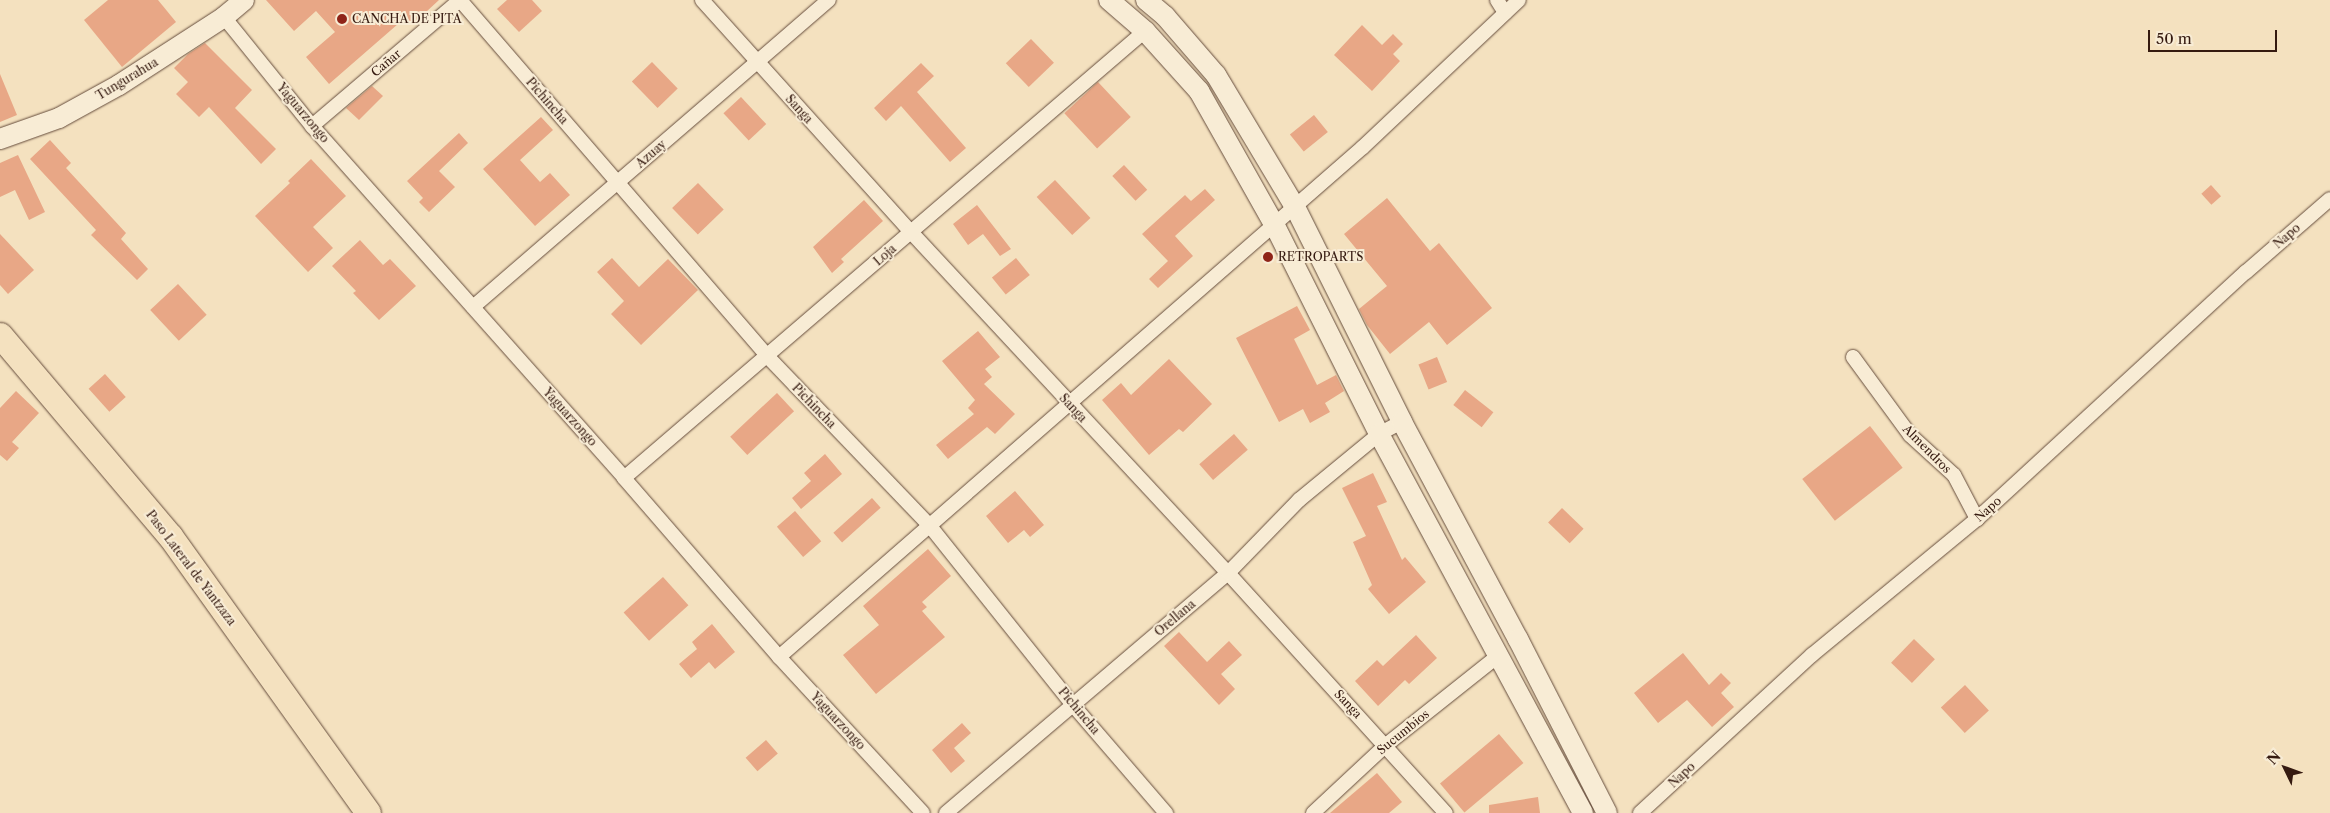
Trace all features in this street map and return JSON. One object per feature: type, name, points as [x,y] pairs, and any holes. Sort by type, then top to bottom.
[{"type":"highway","name":"Paso Lateral de Yantzaza","points":[[0,335],[170,536],[368,813]]},
{"type":"main road","name":"Tungurahua","points":[[0,139],[59,118],[119,85],[224,17],[244,0]]},
{"type":"main road","points":[[1109,0],[1145,31],[1199,91],[1274,224],[1379,434],[1583,813]]},
{"type":"main road","points":[[1155,2],[1216,75],[1295,207],[1402,422],[1518,639],[1607,813]]},
{"type":"street","name":"Cañar","points":[[312,126],[460,0]]},
{"type":"street","name":"Pichincha","points":[[460,0],[767,356],[930,526],[1073,705],[1166,813]]},
{"type":"street","name":"Sanga","points":[[702,0],[911,232],[1228,573],[1446,813]]},
{"type":"street","name":"Azuay","points":[[473,307],[828,0]]},
{"type":"street","points":[[1497,0],[1505,13]]},
{"type":"street","points":[[779,657],[1363,147],[1519,0]]},
{"type":"street","name":"Yaguarzongo","points":[[224,17],[312,126],[624,478],[779,657],[923,813]]},
{"type":"street","name":"Loja","points":[[624,478],[1145,31]]},
{"type":"street","name":"Napo","points":[[1640,813],[1812,655],[1977,519],[2246,272],[2330,199]]},
{"type":"street","name":"Almendros","points":[[1853,357],[1910,435],[1954,475],[1977,519]]},
{"type":"street","name":"Orellana","points":[[946,813],[1228,573],[1299,500],[1379,434],[1402,422]]},
{"type":"street","name":"Sucumbios","points":[[1313,813],[1386,745],[1498,656]]},
{"type":"building","points":[[108,0],[158,0],[176,22],[122,67],[84,20]]},
{"type":"building","points":[[266,0],[439,0],[413,24],[406,17],[329,84],[306,57],[335,32],[316,11],[294,31]]},
{"type":"building","points":[[507,0],[532,0],[542,11],[519,32],[497,9]]},
{"type":"building","points":[[1362,25],[1382,45],[1393,34],[1403,44],[1393,54],[1400,61],[1372,91],[1334,55]]},
{"type":"building","points":[[1031,39],[1054,63],[1029,87],[1006,63]]},
{"type":"building","points":[[205,43],[252,90],[235,108],[276,149],[261,164],[209,107],[199,117],[176,94],[188,82],[174,68],[188,54]]},
{"type":"building","points":[[652,62],[678,89],[658,108],[632,81]]},
{"type":"building","points":[[921,63],[934,76],[917,92],[966,148],[950,162],[901,106],[886,121],[874,108]]},
{"type":"building","points":[[0,74],[17,115],[0,122]]},
{"type":"building","points":[[1098,82],[1131,117],[1097,148],[1064,113]]},
{"type":"building","points":[[372,86],[383,96],[359,120],[346,108]]},
{"type":"building","points":[[741,97],[766,124],[749,140],[723,113]]},
{"type":"building","points":[[1314,115],[1328,132],[1304,152],[1290,135]]},
{"type":"building","points":[[541,117],[553,130],[520,160],[540,182],[550,173],[570,195],[535,226],[483,169]]},
{"type":"building","points":[[459,133],[468,143],[439,171],[455,187],[429,212],[419,202],[423,198],[407,181]]},
{"type":"building","points":[[50,140],[71,163],[66,168],[126,233],[121,239],[148,269],[137,280],[91,235],[96,230],[30,159]]},
{"type":"building","points":[[18,155],[45,212],[29,220],[15,190],[0,197],[0,163]]},
{"type":"building","points":[[311,159],[346,196],[313,227],[333,248],[308,272],[255,216],[290,183],[288,181]]},
{"type":"building","points":[[1124,165],[1147,190],[1135,201],[1112,176]]},
{"type":"building","points":[[1055,180],[1090,218],[1072,235],[1037,197]]},
{"type":"building","points":[[698,183],[724,210],[698,235],[672,208]]},
{"type":"building","points":[[2211,185],[2221,196],[2211,205],[2201,194]]},
{"type":"building","points":[[1205,189],[1215,200],[1175,236],[1193,256],[1158,288],[1149,279],[1168,261],[1142,234],[1185,195],[1191,201]]},
{"type":"building","points":[[1387,198],[1430,251],[1439,243],[1492,308],[1447,345],[1429,322],[1390,354],[1367,325],[1359,309],[1387,286],[1344,234]]},
{"type":"building","points":[[864,200],[883,221],[841,259],[844,262],[832,273],[813,247]]},
{"type":"building","points":[[977,205],[1011,249],[1000,256],[983,234],[968,245],[953,224]]},
{"type":"building","points":[[0,234],[34,270],[8,294],[0,285]]},
{"type":"building","points":[[360,240],[383,265],[390,259],[416,286],[379,320],[353,293],[356,291],[332,266]]},
{"type":"building","points":[[612,258],[639,287],[668,259],[698,290],[641,345],[611,314],[624,301],[597,272]]},
{"type":"building","points":[[1016,258],[1030,275],[1006,295],[992,278]]},
{"type":"building","points":[[178,284],[207,315],[179,341],[150,310]]},
{"type":"building","points":[[1297,306],[1310,330],[1294,339],[1317,385],[1336,375],[1344,391],[1325,403],[1330,412],[1310,423],[1303,409],[1279,422],[1236,338]]},
{"type":"building","points":[[978,331],[1000,357],[985,369],[992,377],[984,384],[1015,414],[995,434],[987,427],[948,459],[936,445],[974,414],[968,408],[975,400],[942,361]]},
{"type":"building","points":[[1437,357],[1447,382],[1429,390],[1418,364]]},
{"type":"building","points":[[1169,359],[1212,404],[1183,432],[1179,429],[1149,455],[1102,400],[1121,383],[1131,395]]},
{"type":"building","points":[[105,374],[126,397],[109,412],[89,389]]},
{"type":"building","points":[[1465,390],[1493,412],[1482,427],[1453,405]]},
{"type":"building","points":[[16,391],[39,413],[12,442],[19,448],[7,461],[0,455],[0,408]]},
{"type":"building","points":[[777,393],[794,411],[747,455],[730,437]]},
{"type":"building","points":[[1870,426],[1903,468],[1835,521],[1802,479]]},
{"type":"building","points":[[1234,434],[1248,450],[1213,480],[1199,464]]},
{"type":"building","points":[[825,454],[842,474],[801,509],[792,498],[811,481],[804,473]]},
{"type":"building","points":[[1373,473],[1387,502],[1377,506],[1402,560],[1405,557],[1426,582],[1389,614],[1368,589],[1372,585],[1353,542],[1366,536],[1342,488]]},
{"type":"building","points":[[1015,491],[1044,525],[1030,537],[1024,530],[1008,543],[986,516]]},
{"type":"building","points":[[872,498],[881,508],[842,542],[833,533]]},
{"type":"building","points":[[1562,508],[1584,529],[1570,543],[1548,522]]},
{"type":"building","points":[[795,511],[821,541],[803,557],[777,527]]},
{"type":"building","points":[[928,549],[951,576],[922,602],[927,607],[922,611],[945,637],[876,694],[843,655],[879,625],[863,606]]},
{"type":"building","points":[[663,577],[688,605],[649,641],[624,612]]},
{"type":"building","points":[[712,624],[735,652],[715,669],[709,662],[691,678],[679,664],[697,649],[692,642]]},
{"type":"building","points":[[1179,632],[1207,662],[1229,641],[1242,655],[1221,674],[1235,689],[1219,705],[1164,646]]},
{"type":"building","points":[[1416,635],[1437,658],[1409,684],[1405,680],[1378,706],[1355,681],[1377,660],[1383,666]]},
{"type":"building","points":[[1914,639],[1935,659],[1912,683],[1891,663]]},
{"type":"building","points":[[1683,653],[1709,685],[1721,673],[1731,683],[1721,693],[1734,707],[1712,727],[1687,700],[1658,723],[1634,693]]},
{"type":"building","points":[[1965,685],[1989,711],[1965,733],[1941,708]]},
{"type":"building","points":[[962,723],[971,733],[954,748],[965,761],[951,773],[932,750]]},
{"type":"building","points":[[1499,734],[1523,763],[1464,813],[1440,783]]},
{"type":"building","points":[[766,740],[778,754],[757,771],[746,758]]},
{"type":"building","points":[[1377,773],[1402,802],[1389,813],[1330,813]]},
{"type":"building","points":[[1538,797],[1540,813],[1489,813],[1489,805]]},
{"type":"place","name":"CANCHA DE PITA","points":[[342,19]]},
{"type":"place","name":"RETROPARTS","points":[[1268,257]]}]
